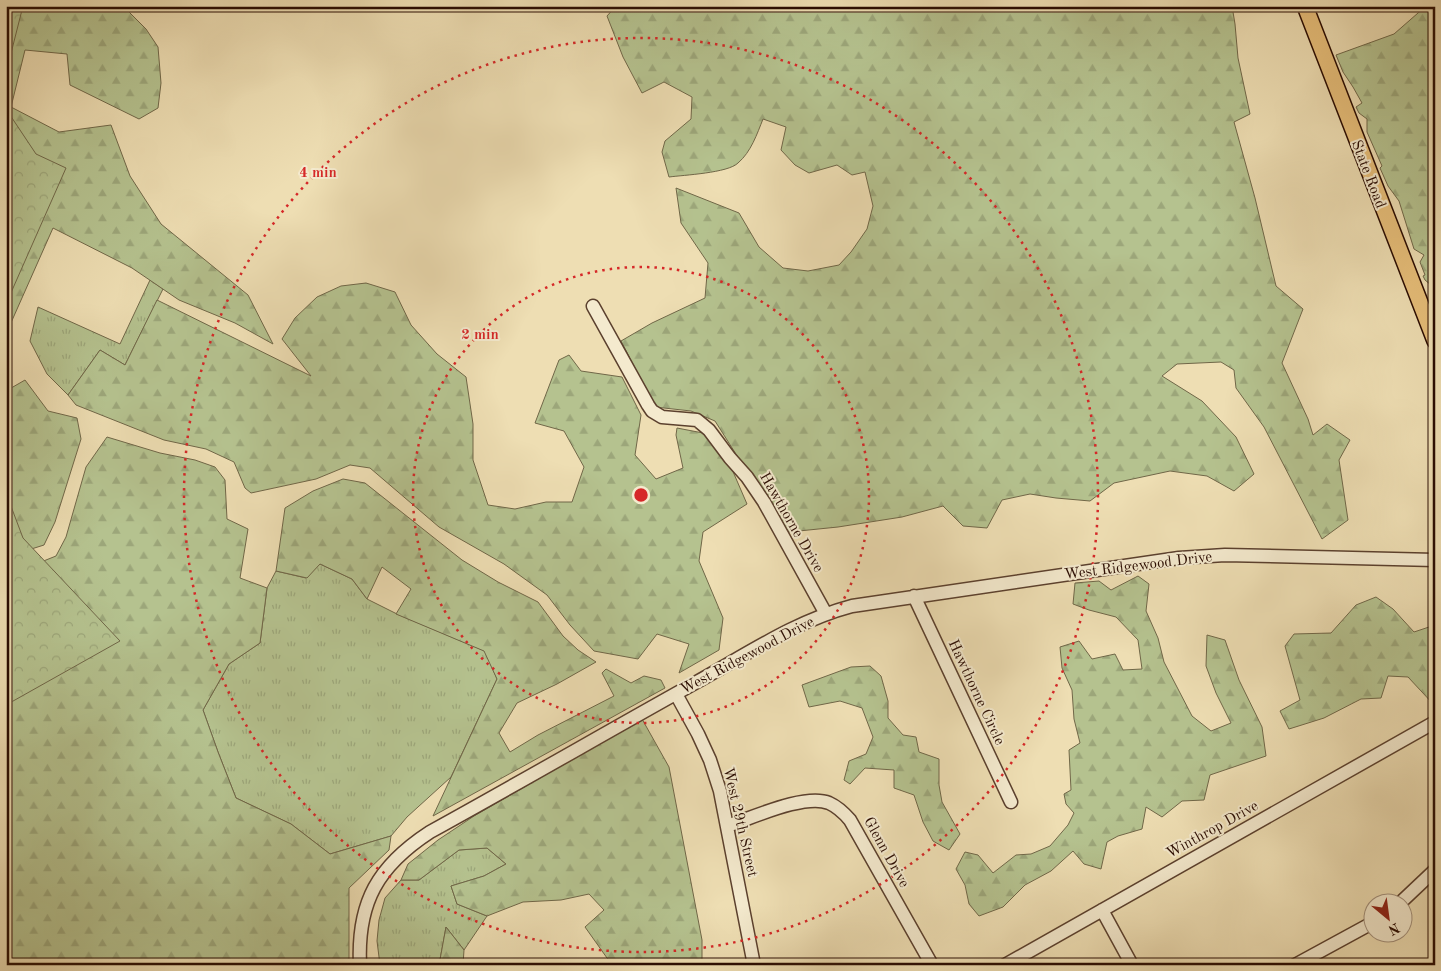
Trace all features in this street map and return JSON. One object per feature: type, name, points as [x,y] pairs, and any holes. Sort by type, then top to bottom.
[{"type":"main road","name":"State Road","points":[[1305,6],[1434,334]]},
{"type":"street","name":"Hawthorne Drive","points":[[593,306],[652,411],[662,417],[697,420],[704,424],[730,458],[748,477],[764,502],[826,614]]},
{"type":"street","name":"West Ridgewood Drive","points":[[360,965],[361,924],[369,899],[384,872],[404,850],[430,832],[797,626],[826,614],[852,606],[914,596],[1148,562],[1211,555],[1435,560]]},
{"type":"street","name":"Hawthorne Circle","points":[[914,596],[1011,802]]},
{"type":"street","name":"West 29th Street","points":[[676,694],[710,760],[720,792],[754,965]]},
{"type":"street","name":"Winthrop Drive","points":[[1005,965],[1435,722]]},
{"type":"street","name":"Glenn Drive","points":[[727,826],[789,805],[811,800],[828,802],[841,810],[850,820],[932,965]]},
{"type":"street","points":[[1410,894],[1435,870]]},
{"type":"street","points":[[1102,910],[1132,965]]},
{"type":"street","points":[[1295,965],[1364,927]]},
{"type":"green space","points":[[6,6],[123,6],[146,29],[158,47],[161,83],[158,108],[139,119],[70,85],[67,54],[25,50],[11,107],[59,132],[111,125],[130,176],[161,224],[248,295],[273,344],[235,323],[179,300],[132,268],[53,228],[6,334]]},
{"type":"green space","points":[[6,6],[23,6],[6,73]]},
{"type":"green space","points":[[616,6],[1232,6],[1238,58],[1250,114],[1234,122],[1276,286],[1303,309],[1282,363],[1308,419],[1313,435],[1327,424],[1350,440],[1339,460],[1348,520],[1322,539],[1264,427],[1236,388],[1234,370],[1221,362],[1177,364],[1162,376],[1202,401],[1236,437],[1254,474],[1234,491],[1207,476],[1170,471],[1114,483],[1090,501],[1030,494],[1002,500],[987,528],[963,526],[943,506],[902,517],[789,532],[772,511],[715,421],[691,411],[655,407],[621,341],[652,323],[705,298],[708,263],[681,223],[676,188],[739,213],[759,247],[783,268],[808,271],[839,265],[867,229],[873,206],[865,172],[852,175],[837,165],[809,173],[795,165],[781,150],[786,127],[763,119],[750,148],[738,163],[716,171],[669,177],[662,152],[665,141],[691,119],[692,97],[664,82],[642,93],[623,57],[607,16]]},
{"type":"green space","points":[[1426,6],[1435,6],[1435,284],[1431,285],[1423,276],[1425,275],[1420,262],[1424,255],[1414,249],[1399,201],[1388,186],[1380,168],[1382,166],[1367,132],[1367,119],[1359,113],[1356,107],[1362,103],[1343,72],[1336,55],[1394,34]]},
{"type":"green space","points":[[6,109],[36,154],[66,168],[6,304]]},
{"type":"green space","points":[[150,280],[163,289],[125,365],[100,350],[68,395],[47,374],[30,341],[38,307],[120,344]]},
{"type":"green space","points":[[366,283],[395,292],[411,325],[437,354],[466,377],[473,424],[473,460],[488,505],[515,509],[546,502],[572,502],[584,467],[564,431],[535,423],[559,360],[569,355],[581,371],[622,377],[641,415],[635,455],[656,479],[683,468],[676,435],[677,428],[703,433],[731,467],[747,504],[703,532],[699,561],[723,618],[719,650],[679,673],[689,644],[657,634],[638,659],[594,651],[570,625],[547,595],[504,564],[439,527],[370,468],[350,465],[316,479],[251,493],[245,488],[234,462],[206,449],[164,440],[76,405],[68,395],[100,350],[125,365],[157,300],[311,376],[282,339],[295,318],[317,297],[341,286]]},
{"type":"green space","points":[[25,380],[48,411],[77,418],[81,439],[55,522],[44,545],[6,557],[6,391]]},
{"type":"green space","points":[[107,437],[215,467],[225,480],[227,519],[248,529],[240,578],[267,588],[260,643],[229,664],[203,710],[236,798],[291,824],[330,854],[391,836],[389,850],[349,888],[349,965],[6,965],[6,576],[56,556],[66,537],[86,467]]},
{"type":"green space","points":[[343,479],[365,483],[462,560],[498,582],[538,602],[563,636],[578,650],[596,662],[557,684],[517,703],[499,733],[510,752],[538,735],[614,696],[602,673],[606,669],[631,683],[644,676],[661,680],[665,688],[433,816],[497,679],[484,651],[396,614],[411,589],[382,567],[367,599],[352,579],[320,564],[307,578],[276,571],[285,508],[313,491]]},
{"type":"green space","points":[[6,493],[23,538],[120,641],[6,705]]},
{"type":"green space","points":[[320,564],[352,579],[367,599],[397,614],[485,651],[497,679],[451,777],[407,817],[391,836],[330,854],[291,824],[236,798],[203,710],[229,664],[260,643],[267,588],[276,571],[306,578]]},
{"type":"green space","points":[[1138,576],[1149,584],[1146,611],[1158,638],[1164,662],[1192,716],[1211,731],[1231,723],[1216,693],[1206,666],[1207,635],[1225,640],[1239,680],[1262,727],[1266,756],[1210,775],[1204,800],[1182,801],[1162,817],[1146,807],[1142,829],[1118,836],[1107,842],[1101,869],[1084,864],[1073,851],[1051,871],[1025,885],[1003,907],[979,916],[969,904],[965,885],[956,869],[965,852],[978,855],[993,873],[1016,855],[1031,854],[1050,846],[1068,825],[1074,813],[1066,804],[1064,794],[1071,790],[1069,750],[1080,743],[1074,719],[1072,690],[1062,668],[1060,647],[1079,641],[1092,659],[1115,654],[1123,670],[1142,669],[1138,640],[1116,617],[1073,604],[1075,583],[1099,581],[1111,590]]},
{"type":"green space","points":[[1376,597],[1393,609],[1414,632],[1435,625],[1435,706],[1408,677],[1388,676],[1381,698],[1361,699],[1324,718],[1289,729],[1280,711],[1300,700],[1285,646],[1294,634],[1331,633],[1356,605]]},
{"type":"green space","points":[[870,666],[881,676],[888,701],[888,718],[903,735],[916,737],[919,752],[939,759],[939,785],[942,802],[960,834],[949,850],[933,841],[923,822],[914,795],[894,788],[894,770],[865,768],[850,784],[844,780],[849,761],[866,754],[873,737],[862,708],[840,701],[809,707],[802,685],[851,667]]},
{"type":"green space","points":[[642,719],[669,767],[702,940],[702,965],[612,965],[585,927],[604,910],[589,894],[561,900],[523,902],[487,916],[457,904],[451,886],[484,876],[506,864],[487,848],[459,850],[419,880],[401,880],[408,864],[438,840],[474,816]]},
{"type":"green space","points":[[487,848],[506,864],[484,876],[451,886],[457,904],[487,916],[464,950],[446,927],[439,965],[380,965],[377,941],[379,920],[385,898],[401,880],[419,880],[459,850]]},
{"type":"green space","points":[[446,927],[464,950],[463,965],[439,965]]}]
